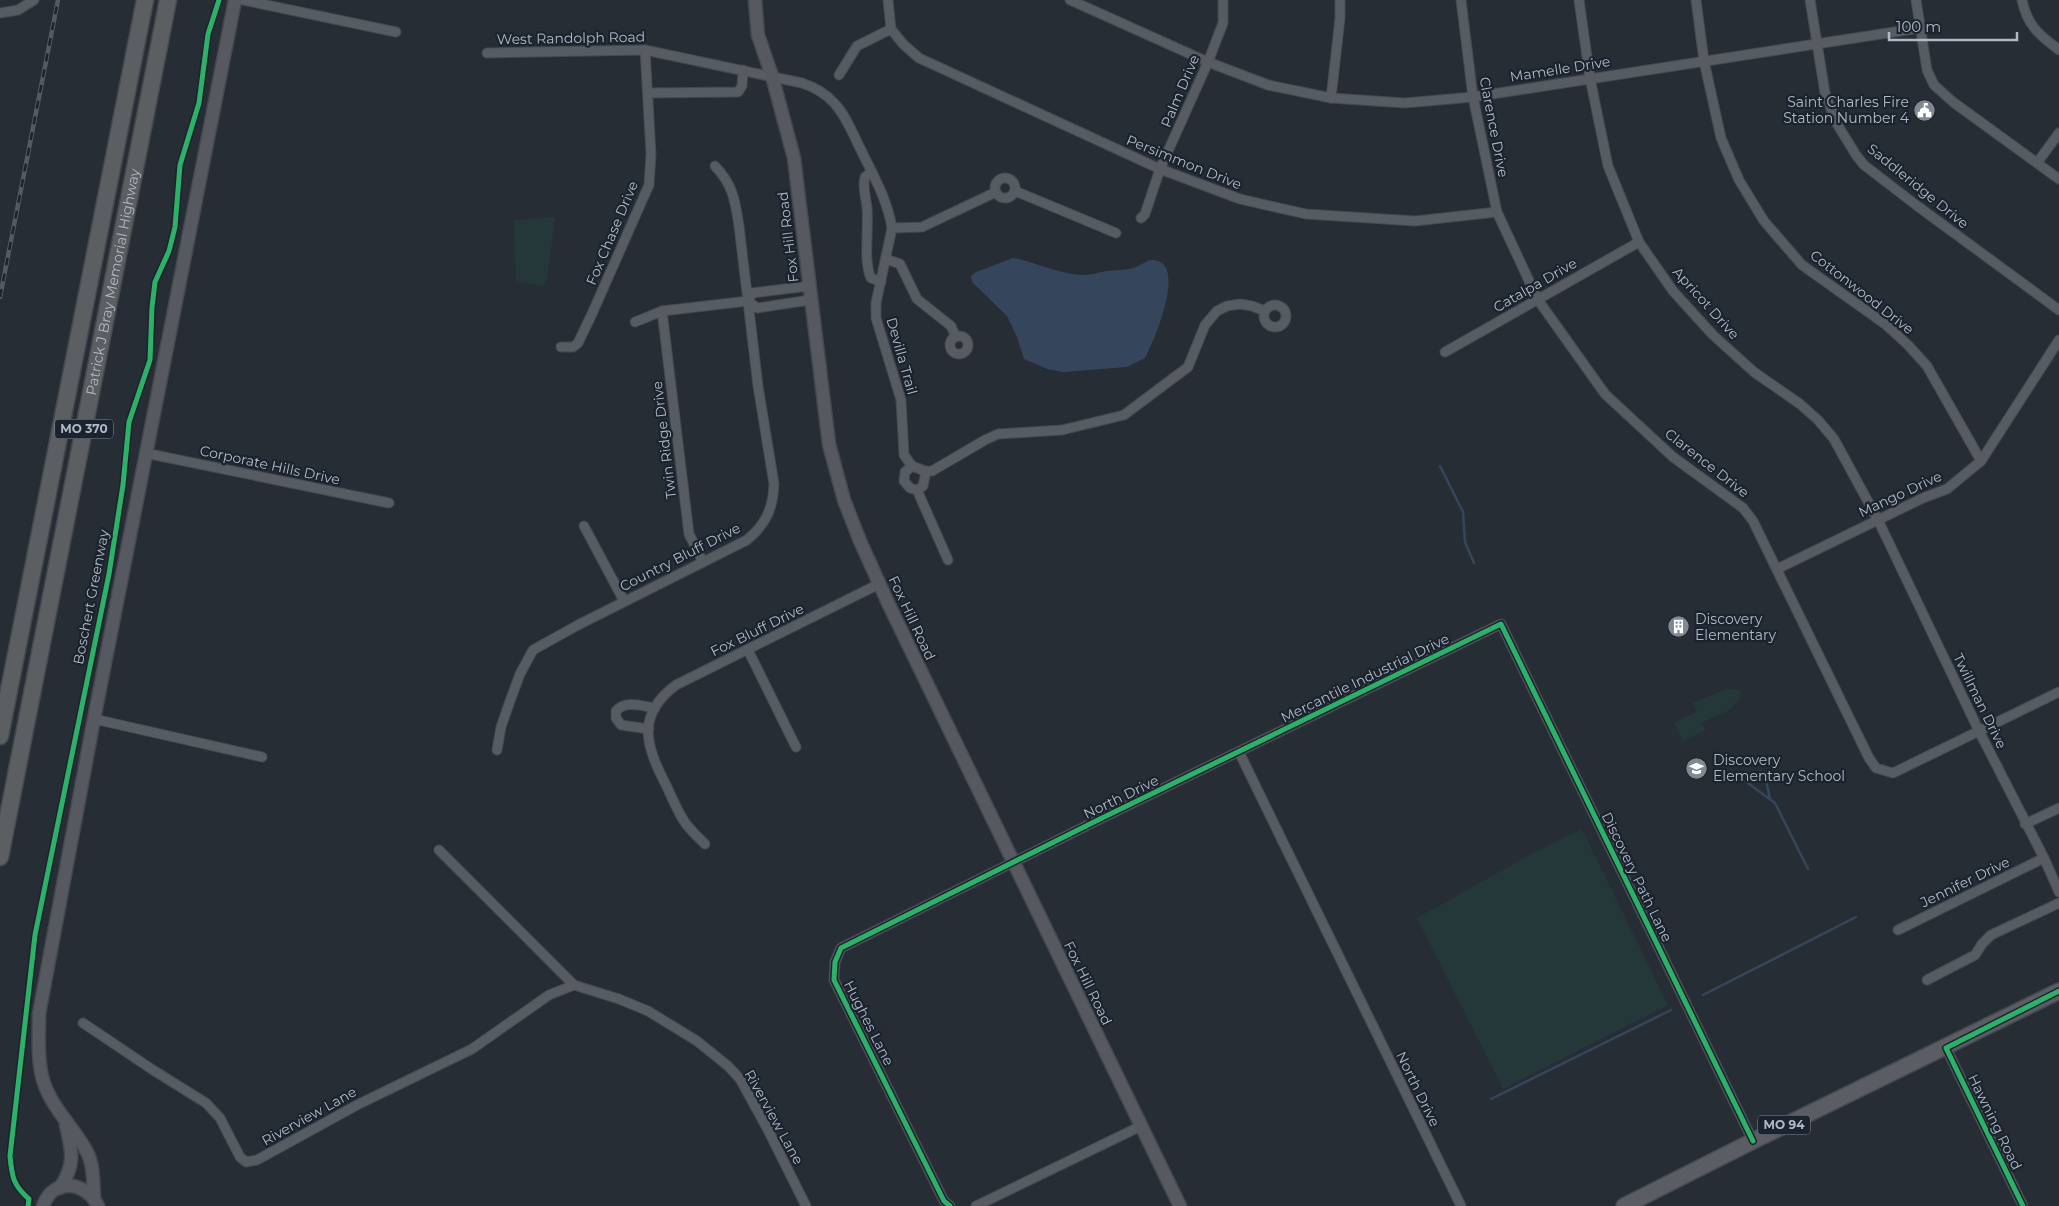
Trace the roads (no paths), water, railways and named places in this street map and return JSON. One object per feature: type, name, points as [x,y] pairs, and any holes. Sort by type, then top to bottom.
[{"type":"highway","name":"Patrick J Bray Memorial Highway","points":[[0,736],[145,0]]},
{"type":"highway","name":"Patrick J Bray Memorial Highway","points":[[0,858],[168,0]]},
{"type":"main road","points":[[96,1202],[88,1154],[78,1136],[52,1101],[43,1080],[39,1056],[39,1014],[145,453],[235,0]]},
{"type":"main road","name":"Fox Hill Road","points":[[755,0],[758,35],[772,76],[794,158],[829,444],[844,500],[879,584],[1180,1206]]},
{"type":"main road","name":"MO 94","points":[[1624,1206],[1753,1140],[1946,1048],[2059,991]]},
{"type":"main road","points":[[60,1188],[72,1164],[66,1122]]},
{"type":"main road","points":[[41,1204],[52,1193],[60,1188],[69,1186],[79,1187],[87,1191],[96,1202]]},
{"type":"street","points":[[0,13],[18,10],[34,0]]},
{"type":"street","points":[[243,0],[396,32]]},
{"type":"street","points":[[840,75],[857,46],[891,29],[888,0]]},
{"type":"street","name":"Mamelle Drive","points":[[1070,0],[1208,62],[1268,85],[1331,98],[1405,103],[1473,97],[1920,28]]},
{"type":"street","name":"Palm Drive","points":[[1141,218],[1223,23],[1223,0]]},
{"type":"street","points":[[1331,98],[1340,18],[1340,0]]},
{"type":"street","name":"Clarence Drive","points":[[1460,0],[1473,97],[1497,212],[1538,300],[1605,394],[1674,457],[1743,508],[1753,521],[1869,758],[1876,768],[1893,773],[2059,692]]},
{"type":"street","name":"Apricot Drive","points":[[1579,0],[1590,78],[1608,166],[1639,242],[1673,291],[1713,336],[1754,372],[1800,404],[1818,420],[1834,439],[1878,520]]},
{"type":"street","name":"Cottonwood Drive","points":[[1696,0],[1704,61],[1721,138],[1739,180],[1764,220],[1802,265],[1885,324],[1927,366],[1981,461]]},
{"type":"street","name":"Saddleridge Drive","points":[[1810,0],[1825,93],[1837,124],[1864,165],[2059,310]]},
{"type":"street","points":[[1916,0],[1927,70],[1938,89],[2059,179]]},
{"type":"street","points":[[2022,0],[2025,14],[2037,34],[2059,50]]},
{"type":"street","name":"Persimmon Drive","points":[[891,29],[919,58],[1160,169],[1240,200],[1306,214],[1415,220],[1497,212]]},
{"type":"street","name":"West Randolph Road","points":[[487,53],[646,50],[772,76]]},
{"type":"street","name":"Fox Chase Drive","points":[[561,347],[573,347],[578,342],[649,185],[651,154],[646,50]]},
{"type":"street","points":[[648,93],[738,92],[742,86],[743,70]]},
{"type":"street","name":"Devilla Trail","points":[[772,76],[814,87],[835,103],[884,196],[892,228],[876,304],[876,318],[901,400],[904,456],[912,466]]},
{"type":"street","points":[[2037,163],[2059,133]]},
{"type":"street","name":"Country Bluff Drive","points":[[497,750],[501,727],[520,674],[533,650],[624,601],[747,540],[760,529],[770,512],[774,498],[774,484],[735,201],[727,179],[715,166]]},
{"type":"street","points":[[872,172],[865,177],[864,184],[868,220],[869,269],[871,278],[881,282]]},
{"type":"street","points":[[996,192],[997,182],[1005,178],[1013,182],[1015,191]]},
{"type":"street","points":[[996,192],[1001,197],[1008,198],[1015,191]]},
{"type":"street","points":[[1015,191],[1116,232]]},
{"type":"street","points":[[892,228],[922,227],[996,192]]},
{"type":"street","name":"Catalpa Drive","points":[[1445,352],[1639,242]]},
{"type":"street","points":[[886,259],[900,264],[917,299],[951,326],[956,337]]},
{"type":"street","points":[[748,301],[752,292],[809,286]]},
{"type":"street","points":[[635,322],[662,311],[748,301],[756,308],[810,300]]},
{"type":"street","points":[[926,471],[923,486],[917,490],[910,488],[904,481],[905,472],[912,466],[932,471],[998,434],[1062,430],[1124,415],[1188,367],[1206,325],[1217,312],[1227,306],[1240,304],[1252,306],[1265,312]]},
{"type":"street","name":"Twin Ridge Drive","points":[[662,311],[689,534],[703,562]]},
{"type":"street","name":"Mango Drive","points":[[1777,569],[1946,489],[1981,461],[2059,340]]},
{"type":"street","name":"Corporate Hills Drive","points":[[145,453],[389,503]]},
{"type":"street","points":[[917,490],[948,560]]},
{"type":"street","name":"Twillman Drive","points":[[1878,520],[2059,892]]},
{"type":"street","points":[[584,526],[624,601]]},
{"type":"street","name":"Fox Bluff Drive","points":[[705,844],[684,822],[650,752],[648,729],[655,708],[663,697],[676,685],[879,584]]},
{"type":"street","name":"Mercantile Industrial Drive","points":[[1239,752],[1500,624]]},
{"type":"street","name":"Discovery Path Lane","points":[[1500,624],[1753,1140]]},
{"type":"street","points":[[748,650],[796,747]]},
{"type":"street","points":[[648,729],[621,725],[616,718],[616,711],[621,705],[630,704],[655,708]]},
{"type":"street","points":[[94,719],[262,757]]},
{"type":"street","name":"North Drive","points":[[1013,863],[1239,752],[1461,1206]]},
{"type":"street","points":[[2025,824],[2059,808]]},
{"type":"street","name":"Riverview Lane","points":[[439,850],[574,985],[620,998],[648,1011],[697,1041],[728,1066],[740,1079],[806,1206]]},
{"type":"street","name":"Jennifer Drive","points":[[1898,930],[2044,858]]},
{"type":"street","name":"Hughes Lane","points":[[950,1206],[941,1202],[834,980],[835,962],[841,948],[1013,863]]},
{"type":"street","points":[[1927,980],[1975,955],[1991,935],[2059,903]]},
{"type":"street","name":"Riverview Lane","points":[[82,1023],[206,1103],[220,1118],[240,1157],[246,1162],[257,1160],[359,1104],[472,1049],[549,995],[574,985]]},
{"type":"street","name":"Hawning Road","points":[[1946,1048],[2023,1206]]},
{"type":"street","points":[[976,1206],[1141,1126]]},
{"type":"water","points":[[1013,258],[1057,271],[1084,275],[1134,268],[1151,260],[1162,263],[1168,273],[1166,303],[1145,358],[1127,367],[1063,372],[1047,369],[1024,359],[1017,337],[1007,316],[972,282],[971,276],[976,272]]},
{"type":"waterway","points":[[1440,466],[1463,512],[1465,542],[1474,563]]},
{"type":"waterway","points":[[1760,771],[1766,781],[1770,799]]},
{"type":"waterway","points":[[1745,781],[1775,803],[1808,869]]},
{"type":"waterway","points":[[1703,995],[1856,917]]},
{"type":"waterway","points":[[1491,1099],[1671,1010]]},
{"type":"railway","points":[[0,297],[58,0]]},
{"type":"place","name":"Saint Charles Fire Station Number 4","points":[[1925,110]]},
{"type":"place","name":"Discovery Elementary","points":[[1679,627]]},
{"type":"place","name":"Discovery Elementary School","points":[[1697,768]]}]
